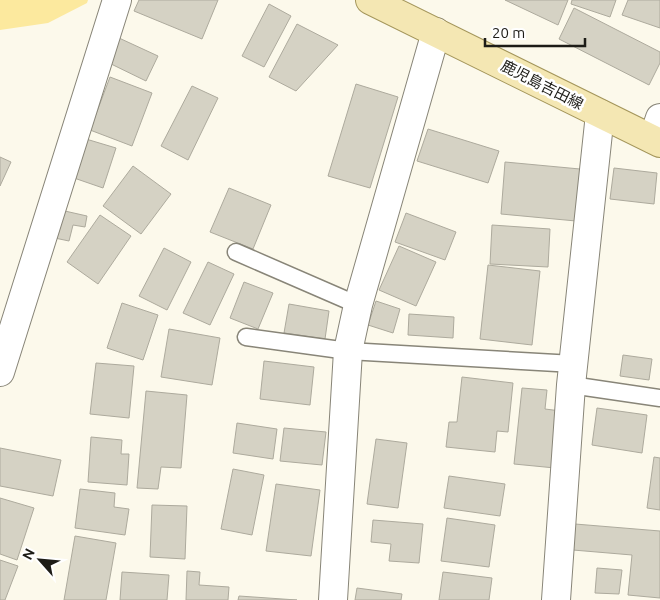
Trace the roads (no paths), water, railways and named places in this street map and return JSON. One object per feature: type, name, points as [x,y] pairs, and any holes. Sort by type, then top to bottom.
[{"type":"main road","name":"鹿児島吉田線","points":[[370,0],[600,114],[658,133]]},
{"type":"street","points":[[0,372],[117,0]]},
{"type":"street","points":[[333,600],[348,351],[358,305],[436,32]]},
{"type":"street","points":[[556,600],[572,374],[600,114]]},
{"type":"lane","points":[[236,252],[358,305]]},
{"type":"lane","points":[[246,337],[348,351],[572,374],[660,398]]}]
